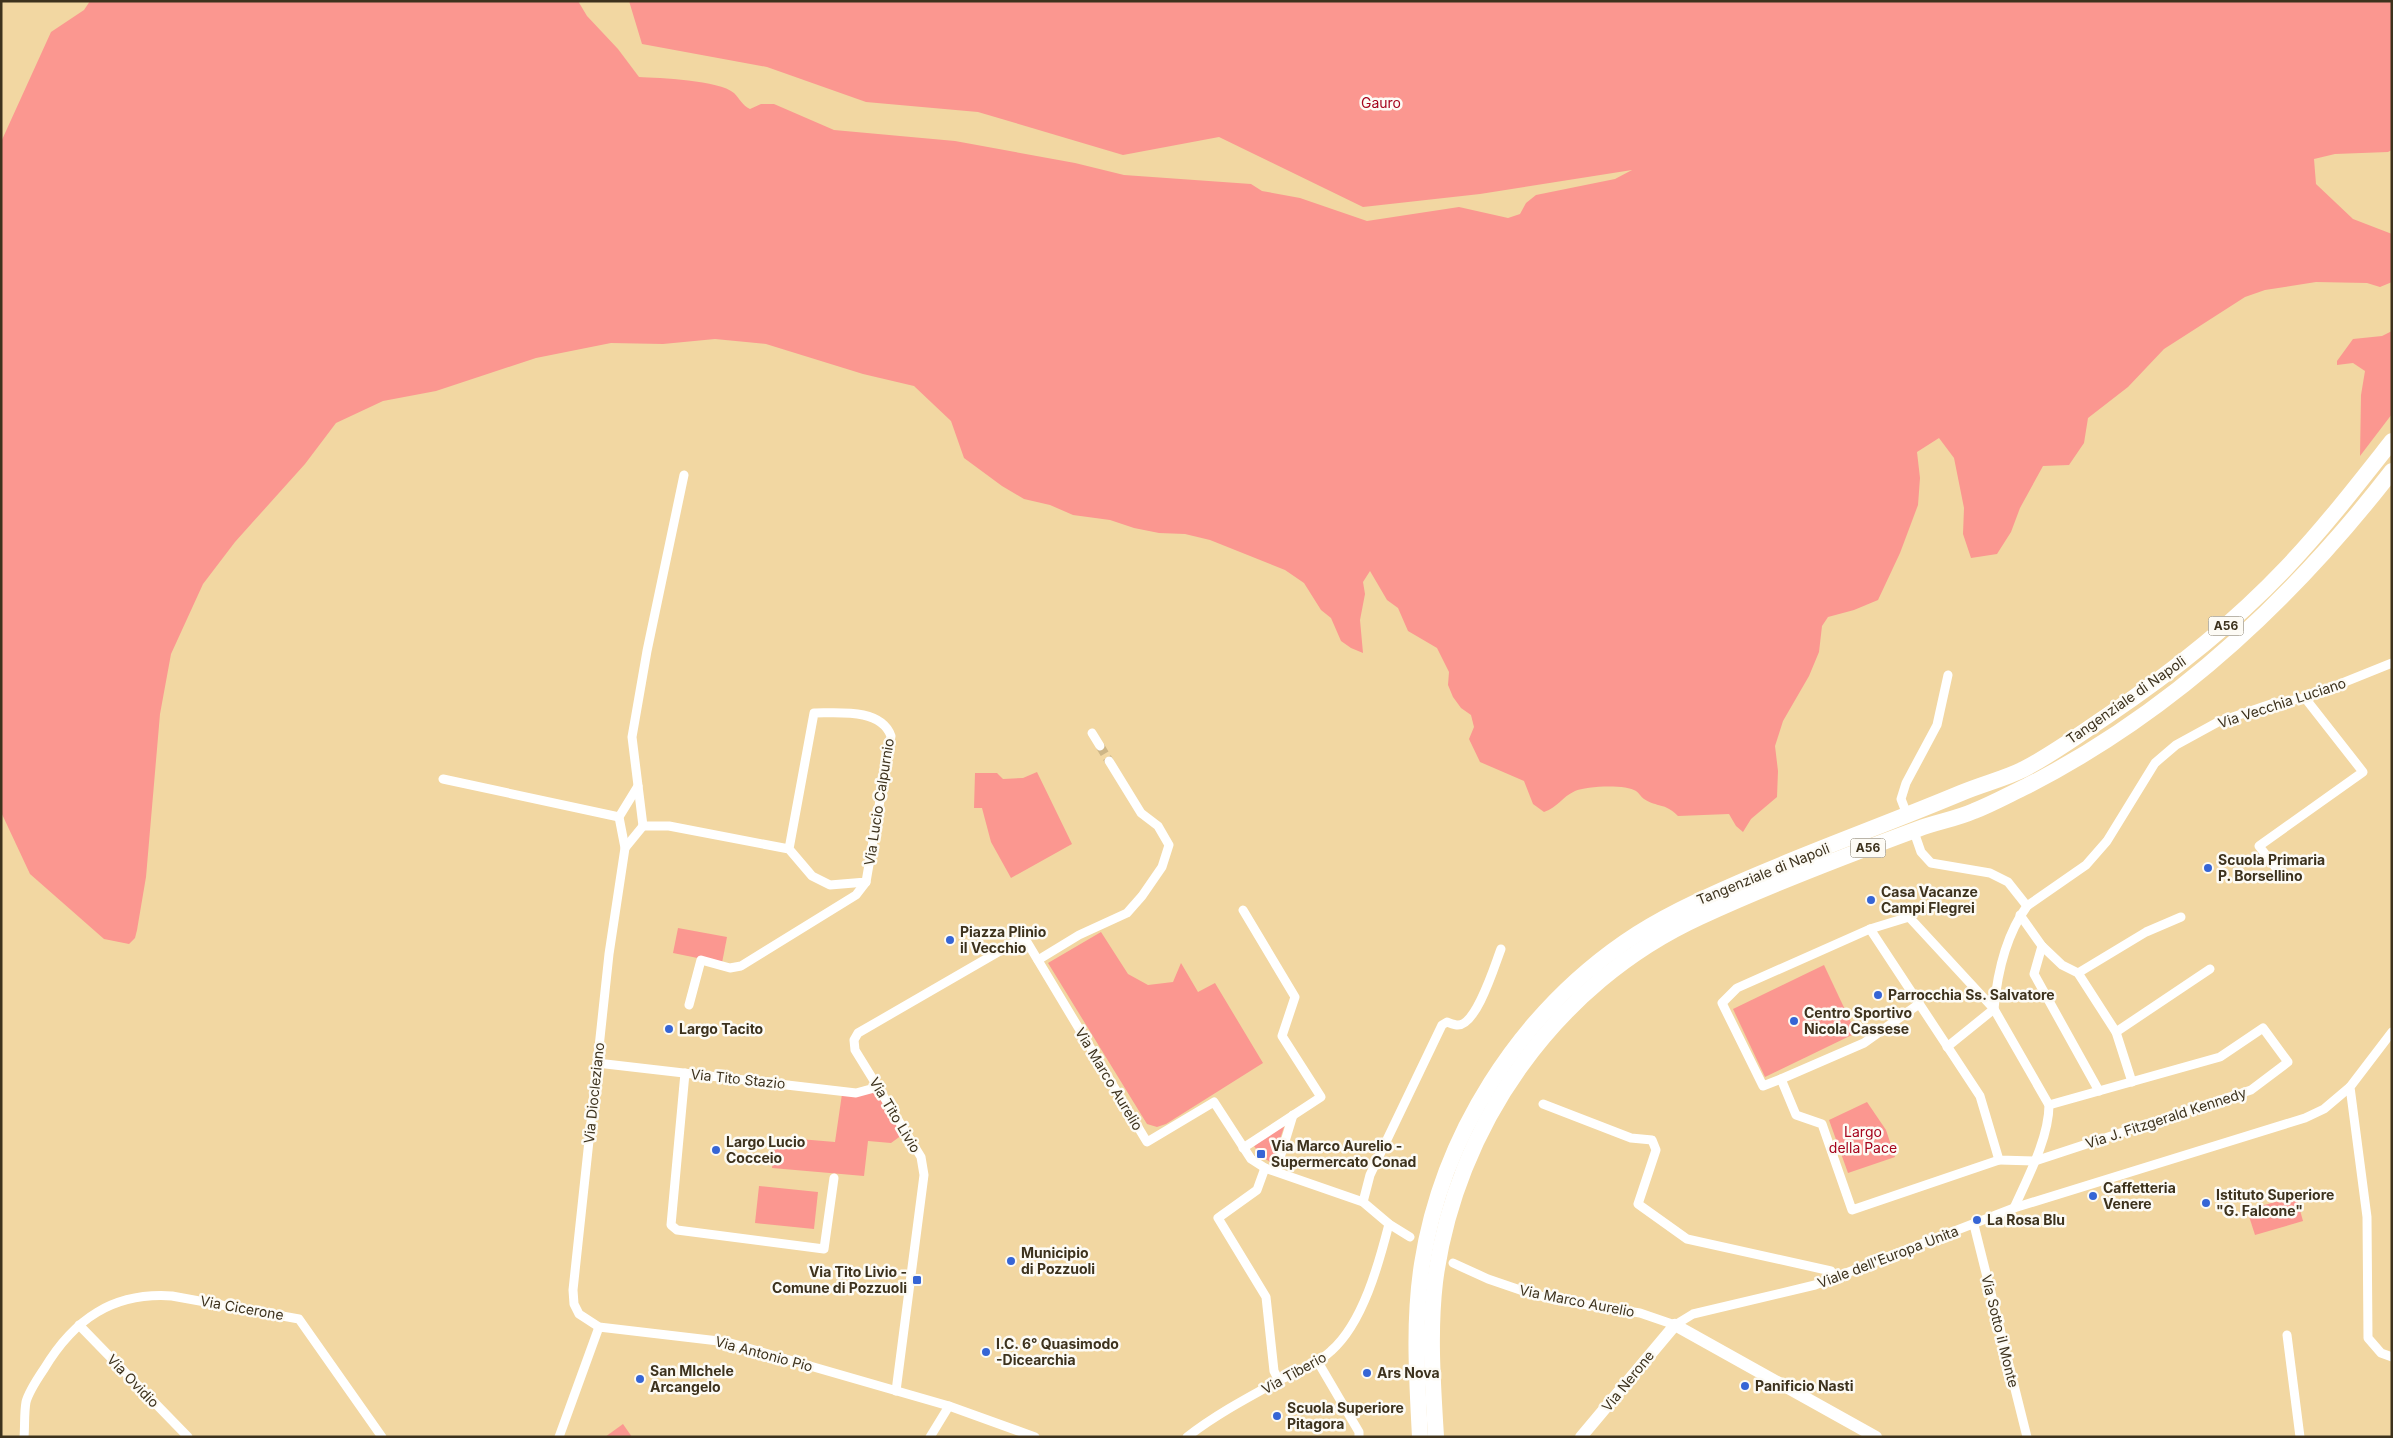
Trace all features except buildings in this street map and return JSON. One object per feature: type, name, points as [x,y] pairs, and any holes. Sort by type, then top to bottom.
[{"type":"highway","name":"Tangenziale di Napoli","points":[[1420,1437],[1416,1376],[1418,1290],[1427,1236],[1439,1193],[1458,1143],[1496,1074],[1521,1040],[1564,992],[1624,943],[1654,923],[1692,904],[1742,881],[2023,770],[2082,733],[2152,686],[2205,644],[2247,606],[2287,567],[2345,501],[2392,441]]},
{"type":"highway","name":"Tangenziale di Napoli","points":[[1436,1437],[1432,1359],[1434,1286],[1449,1213],[1471,1151],[1498,1100],[1531,1052],[1568,1010],[1627,960],[1655,941],[1695,919],[1738,900],[1921,828],[1972,812],[2030,784],[2091,749],[2162,701],[2249,632],[2301,580],[2359,514],[2392,471]]},
{"type":"street","points":[[625,848],[643,826],[632,737],[647,650],[684,475]]},
{"type":"street","name":"Via Vecchia Luciano","points":[[1994,1010],[1997,976],[2020,915],[2027,906],[2086,865],[2107,841],[2156,763],[2176,745],[2218,722],[2272,704],[2306,698],[2392,662]]},
{"type":"street","points":[[1948,675],[1937,726],[1906,781],[1902,799],[1922,852],[1931,863],[1990,873],[2008,882],[2027,906]]},
{"type":"street","points":[[2283,877],[2259,846],[2363,772],[2306,698]]},
{"type":"street","name":"Via Lucio Calpurnio","points":[[689,1005],[701,960],[730,968],[741,966],[856,895],[866,882],[892,736],[888,727],[881,721],[855,714],[814,713],[789,849],[812,876],[830,885],[866,882]]},
{"type":"street","points":[[1092,733],[1100,746]]},
{"type":"street","points":[[1038,960],[1079,935],[1107,924],[1127,913],[1162,868],[1169,845],[1158,826],[1141,813],[1109,760]]},
{"type":"street","points":[[443,779],[619,817],[638,786]]},
{"type":"street","name":"Via Diocleziano","points":[[599,1327],[579,1314],[574,1304],[574,1290],[609,954],[625,848],[619,817]]},
{"type":"street","points":[[643,826],[669,826],[789,849]]},
{"type":"street","points":[[1243,910],[1295,997],[1282,1036],[1321,1097],[1243,1148]]},
{"type":"street","points":[[2020,915],[2042,946],[2062,965],[2078,973],[2116,1032],[2132,1082]]},
{"type":"street","points":[[1919,1004],[1864,1043],[1762,1086],[1722,1003],[1737,988],[1870,929],[1909,917],[1994,1010],[2049,1105],[2049,1114],[2035,1161],[2014,1208]]},
{"type":"street","points":[[2078,973],[2146,932],[2181,917]]},
{"type":"street","points":[[1870,929],[1980,1096],[1999,1160]]},
{"type":"street","name":"Via Marco Aurelio","points":[[944,983],[1024,938],[1147,1142],[1214,1102],[1251,1160],[1265,1168],[1363,1202],[1389,1224],[1410,1238]]},
{"type":"street","points":[[2042,946],[2034,974],[2099,1091]]},
{"type":"street","points":[[1363,1202],[1370,1175],[1442,1026],[1447,1022],[1458,1025],[1463,1023],[1478,1008],[1500,949]]},
{"type":"street","points":[[2116,1032],[2210,969]]},
{"type":"street","name":"Via Tito Livio","points":[[896,1391],[924,1175],[921,1157],[855,1050],[854,1040],[858,1033],[944,983]]},
{"type":"street","points":[[1947,1047],[1994,1010]]},
{"type":"street","name":"Via J. Fitzgerald Kennedy","points":[[2035,1161],[2251,1090],[2288,1062],[2262,1028],[2220,1057],[2049,1105]]},
{"type":"street","name":"Viale dell'Europa Unita","points":[[1675,1325],[1693,1314],[1816,1285],[2014,1208],[2305,1118],[2324,1109],[2350,1087],[2392,1032]]},
{"type":"street","name":"Via Tito Stazio","points":[[597,1063],[856,1093],[878,1087]]},
{"type":"street","points":[[685,1073],[671,1225],[677,1230],[824,1249],[834,1178]]},
{"type":"street","points":[[1781,1079],[1796,1115],[1822,1124],[1852,1210],[1999,1160],[2035,1161]]},
{"type":"street","points":[[2350,1087],[2367,1217],[2368,1338],[2381,1353],[2392,1357]]},
{"type":"street","points":[[1543,1104],[1631,1138],[1652,1140],[1656,1150],[1638,1204],[1687,1239],[1831,1271],[1835,1278]]},
{"type":"street","points":[[1276,1171],[1293,1115]]},
{"type":"street","points":[[1265,1168],[1257,1190],[1218,1218],[1266,1297],[1274,1372],[1279,1381]]},
{"type":"street","name":"Via Tiberio","points":[[1187,1437],[1227,1409],[1318,1362],[1333,1350],[1354,1319],[1379,1263],[1389,1224]]},
{"type":"street","name":"Via Sotto il Monte","points":[[1974,1225],[2027,1437]]},
{"type":"street","name":"Via Marco Aurelio","points":[[1453,1263],[1488,1279],[1526,1292],[1570,1302],[1640,1313],[1675,1325]]},
{"type":"street","name":"Via Cicerone","points":[[24,1437],[26,1402],[38,1377],[64,1340],[94,1313],[117,1301],[153,1294],[294,1317],[302,1322],[382,1437]]},
{"type":"street","name":"Via Ovidio","points":[[79,1325],[188,1437]]},
{"type":"street","points":[[1675,1325],[1876,1437]]},
{"type":"street","name":"Via Nerone","points":[[1580,1437],[1675,1325]]},
{"type":"street","points":[[559,1437],[599,1327]]},
{"type":"street","name":"Via Antonio Pio","points":[[599,1327],[727,1342],[948,1406],[1035,1437]]},
{"type":"street","points":[[2287,1335],[2300,1437]]},
{"type":"street","points":[[1318,1362],[1359,1432],[1359,1437]]},
{"type":"street","points":[[930,1437],[948,1406]]},
{"type":"green space","name":"Gauro","points":[[90,1],[578,1],[587,16],[618,49],[639,77],[688,80],[716,85],[734,93],[750,109],[761,104],[774,104],[834,130],[955,141],[1075,163],[1124,175],[1251,184],[1262,191],[1300,198],[1367,221],[1459,207],[1508,218],[1520,214],[1526,203],[1536,195],[1615,179],[1632,170],[1480,194],[1363,207],[1219,137],[1123,155],[978,112],[866,102],[767,67],[642,44],[629,1],[2392,1],[2392,150],[2388,152],[2335,154],[2314,159],[2316,184],[2353,219],[2392,234],[2392,282],[2380,287],[2367,283],[2316,282],[2265,290],[2245,297],[2164,349],[2128,387],[2088,418],[2084,443],[2069,465],[2043,466],[2020,508],[2011,532],[1997,554],[1971,558],[1963,534],[1964,508],[1954,458],[1939,438],[1917,452],[1920,478],[1918,505],[1900,553],[1878,600],[1854,610],[1828,617],[1822,626],[1819,652],[1809,676],[1783,721],[1775,746],[1778,771],[1777,797],[1751,819],[1743,832],[1736,826],[1729,814],[1678,816],[1665,807],[1644,799],[1636,791],[1624,787],[1606,786],[1580,789],[1544,812],[1533,804],[1524,781],[1480,762],[1469,739],[1474,727],[1471,715],[1461,708],[1453,697],[1448,685],[1449,672],[1437,648],[1408,631],[1398,608],[1387,600],[1370,571],[1363,582],[1365,594],[1360,620],[1363,653],[1341,641],[1331,618],[1321,610],[1304,583],[1285,570],[1210,540],[1185,534],[1159,533],[1134,528],[1110,520],[1073,515],[1050,505],[1024,499],[1002,486],[964,458],[951,421],[914,386],[863,374],[766,344],[715,339],[663,344],[611,343],[536,358],[436,391],[383,401],[336,423],[305,464],[235,542],[203,584],[171,654],[160,714],[146,877],[135,938],[129,944],[104,939],[30,874],[1,812],[1,142],[51,32],[84,10]]},
{"type":"green space","points":[[2392,331],[2392,414],[2360,456],[2361,395],[2365,371],[2353,363],[2337,365],[2337,361],[2353,339],[2382,336]]},
{"type":"green space","points":[[1037,772],[1072,844],[1011,878],[991,842],[982,808],[974,808],[975,773],[997,773],[1003,779],[1023,778]]},
{"type":"green space","points":[[678,928],[727,937],[722,963],[673,953]]},
{"type":"green space","points":[[1101,932],[1128,974],[1148,985],[1173,982],[1181,963],[1198,992],[1215,983],[1263,1063],[1166,1124],[1157,1127],[1147,1124],[1048,963]]},
{"type":"green space","name":"Centro Sportivo Nicola Cassese","points":[[1824,965],[1856,1033],[1765,1077],[1733,1009]]},
{"type":"green space","points":[[875,1091],[902,1135],[891,1143],[868,1141],[864,1176],[772,1168],[776,1137],[835,1142],[842,1094]]},
{"type":"green space","name":"Largo della Pace","points":[[1867,1102],[1886,1130],[1895,1157],[1848,1173],[1829,1120]]},
{"type":"green space","points":[[1285,1124],[1272,1163],[1262,1157],[1254,1146]]},
{"type":"green space","points":[[759,1186],[818,1192],[814,1229],[755,1223]]},
{"type":"green space","points":[[2296,1196],[2303,1221],[2255,1235],[2247,1210]]},
{"type":"green space","points":[[623,1424],[632,1437],[605,1437]]},
{"type":"tunnel","points":[[1100,746],[1109,761]]},
{"type":"place","name":"Scuola Primaria P. Borsellino","points":[[2208,868]]},
{"type":"place","name":"Casa Vacanze Campi Flegrei","points":[[1871,900]]},
{"type":"place","name":"Piazza Plinio il Vecchio","points":[[950,940]]},
{"type":"place","name":"Parrocchia Ss. Salvatore","points":[[1878,995]]},
{"type":"place","name":"Centro Sportivo Nicola Cassese","points":[[1794,1021]]},
{"type":"place","name":"Largo Tacito","points":[[669,1029]]},
{"type":"place","name":"Largo Lucio Cocceio","points":[[716,1150]]},
{"type":"place","name":"Via Marco Aurelio - Supermercato Conad","points":[[1261,1154]]},
{"type":"place","name":"Caffetteria Venere","points":[[2093,1196]]},
{"type":"place","name":"Istituto Superiore \"G. Falcone\"","points":[[2206,1203]]},
{"type":"place","name":"La Rosa Blu","points":[[1977,1220]]},
{"type":"place","name":"Municipio di Pozzuoli","points":[[1011,1261]]},
{"type":"place","name":"Via Tito Livio - Comune di Pozzuoli","points":[[917,1280]]},
{"type":"place","name":"I.C. 6° Quasimodo -Dicearchia","points":[[986,1352]]},
{"type":"place","name":"Ars Nova","points":[[1367,1373]]},
{"type":"place","name":"San MIchele Arcangelo","points":[[640,1379]]},
{"type":"place","name":"Panificio Nasti","points":[[1745,1386]]},
{"type":"place","name":"Scuola Superiore Pitagora","points":[[1277,1416]]}]
